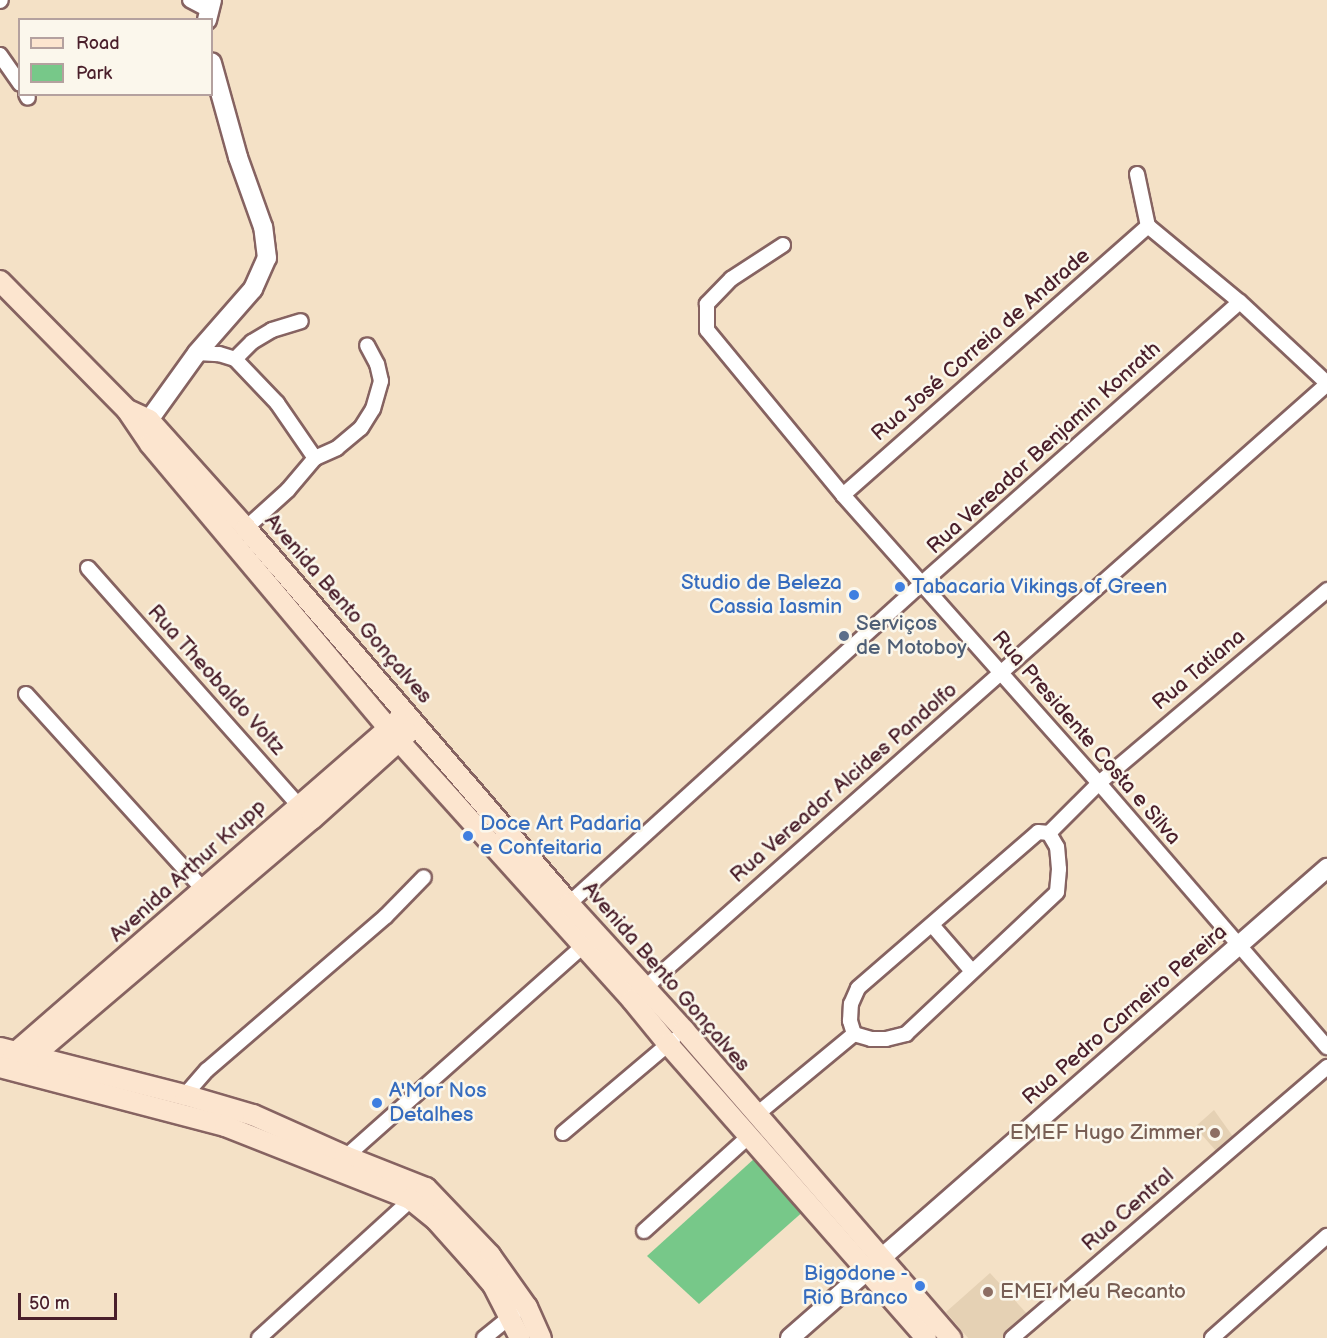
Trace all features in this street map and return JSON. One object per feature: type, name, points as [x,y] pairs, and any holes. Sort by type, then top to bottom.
[{"type":"main road","name":"Avenida Bento Gonçalves","points":[[0,281],[246,528],[504,828],[562,909]]},
{"type":"main road","name":"Avenida Bento Gonçalves","points":[[145,425],[264,583],[490,843],[562,909],[639,994],[684,1030],[756,1115],[875,1264],[926,1338]]},
{"type":"main road","points":[[264,583],[280,567]]},
{"type":"main road","name":"Avenida Arthur Krupp","points":[[14,1061],[209,897],[312,819],[412,719]]},
{"type":"main road","name":"Avenida Arthur Krupp","points":[[209,897],[298,805],[394,735]]},
{"type":"main road","points":[[490,843],[504,828]]},
{"type":"main road","name":"Avenida Bento Gonçalves","points":[[639,994],[668,1044],[749,1136],[951,1338]]},
{"type":"main road","points":[[14,1061],[185,1095],[253,1115],[369,1181],[418,1193],[492,1285],[519,1311],[541,1338]]},
{"type":"main road","points":[[14,1061],[339,1163]]},
{"type":"main road","points":[[519,1311],[520,1338]]},
{"type":"street","points":[[190,0],[209,10]]},
{"type":"street","points":[[0,55],[18,81]]},
{"type":"street","points":[[145,425],[196,353],[253,289],[262,274],[267,258],[263,227],[238,157],[213,67]]},
{"type":"street","points":[[1137,174],[1148,226],[1240,302],[1327,383]]},
{"type":"street","name":"Rua José Correia de Andrade","points":[[843,495],[1148,226]]},
{"type":"street","name":"Rua Presidente Costa e Silva","points":[[783,245],[731,279],[707,304],[707,330],[843,495],[1099,783],[1327,1047]]},
{"type":"street","name":"Rua Vereador Benjamin Konrath","points":[[562,909],[922,584],[1240,302]]},
{"type":"street","points":[[235,359],[252,342],[272,330],[301,321]]},
{"type":"street","points":[[246,528],[288,490],[315,458],[337,448],[361,428],[373,409],[381,381],[377,364],[367,345]]},
{"type":"street","points":[[196,353],[219,354],[235,359],[277,403],[315,458]]},
{"type":"street","name":"Rua Vereador Alcides Pandolfo","points":[[639,994],[1327,383]]},
{"type":"street","name":"Rua Theobaldo Voltz","points":[[88,568],[312,819]]},
{"type":"street","name":"Rua Tatiana","points":[[1049,833],[1099,783],[1327,590]]},
{"type":"street","points":[[26,694],[209,897]]},
{"type":"street","points":[[1038,832],[1049,833],[1057,847],[1059,869],[1057,892],[971,970],[906,1034],[886,1039],[871,1039],[854,1034],[850,1021],[851,1004],[858,988],[1038,832]]},
{"type":"street","name":"Rua Pedro Carneiro Pereira","points":[[790,1338],[1327,868]]},
{"type":"street","points":[[185,1095],[207,1070],[386,916],[424,877]]},
{"type":"street","points":[[932,925],[971,970]]},
{"type":"street","points":[[339,1163],[590,940]]},
{"type":"street","points":[[563,1133],[684,1030]]},
{"type":"street","points":[[756,1115],[854,1034]]},
{"type":"street","name":"Rua Central","points":[[1012,1338],[1327,1066]]},
{"type":"street","points":[[644,1231],[749,1136]]},
{"type":"street","points":[[259,1338],[418,1193]]},
{"type":"street","points":[[1212,1338],[1327,1236]]},
{"type":"street","points":[[484,1338],[519,1311]]},
{"type":"shaded area","name":"EMEF Hugo Zimmer","points":[[1214,1110],[1234,1138],[1217,1152],[1195,1127]]},
{"type":"shaded area","name":"EMEI Meu Recanto","points":[[990,1273],[1029,1316],[1005,1338],[968,1338],[946,1312]]},
{"type":"green space","points":[[755,1158],[806,1209],[699,1304],[647,1256]]},
{"type":"place","name":"Tabacaria Vikings of Green","points":[[900,587]]},
{"type":"place","name":"Studio de Beleza Cassia Iasmin","points":[[854,595]]},
{"type":"place","name":"Serviços de Motoboy","points":[[844,636]]},
{"type":"place","name":"Doce Art Padaria e Confeitaria","points":[[468,836]]},
{"type":"place","name":"A'Mor Nos Detalhes","points":[[377,1103]]},
{"type":"place","name":"EMEF Hugo Zimmer","points":[[1215,1133]]},
{"type":"place","name":"Bigodone - Rio Branco","points":[[920,1286]]},
{"type":"place","name":"EMEI Meu Recanto","points":[[988,1292]]}]
